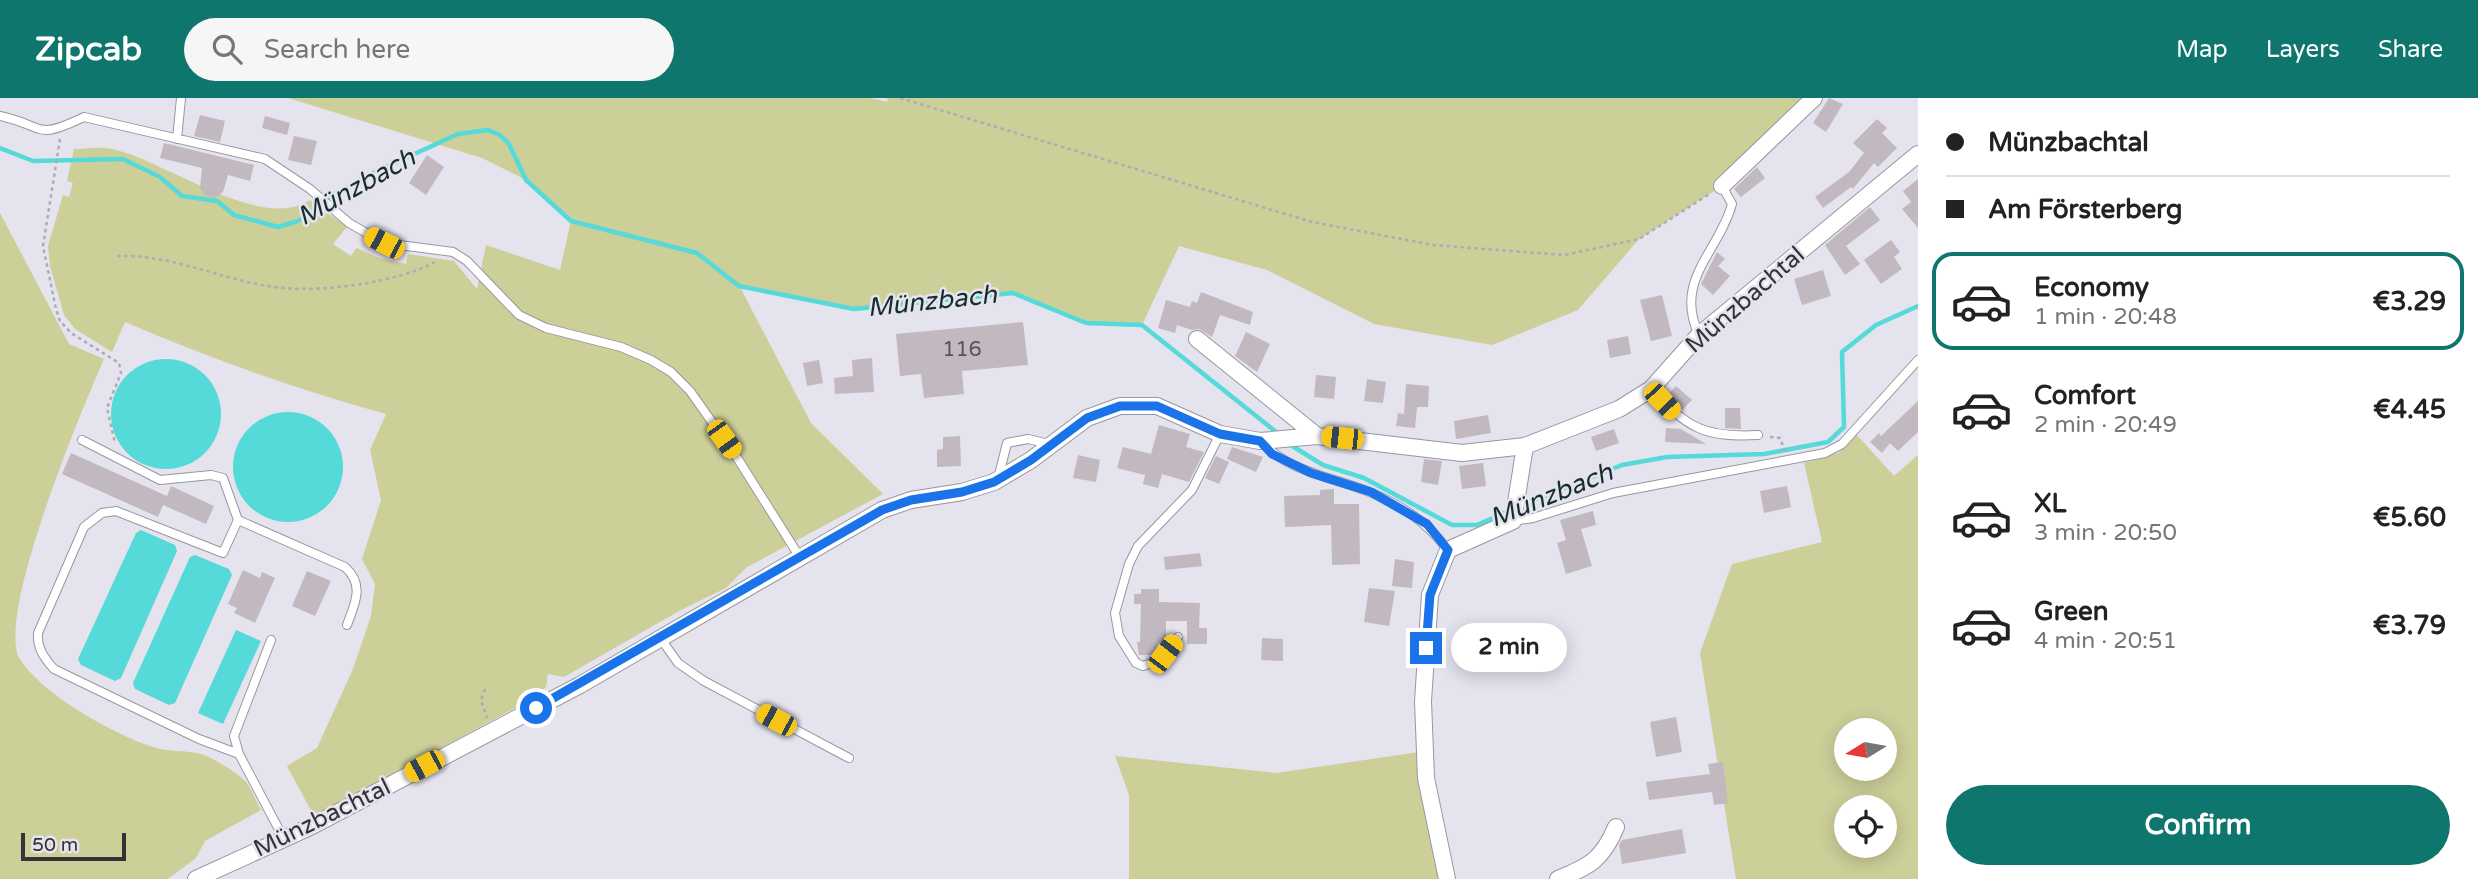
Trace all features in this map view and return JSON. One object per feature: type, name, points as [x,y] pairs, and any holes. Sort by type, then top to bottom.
[{"type":"street","points":[[1722,186],[1814,98]]},
{"type":"street","name":"Münzbachtal","points":[[196,879],[284,839],[492,731],[661,639],[799,556],[882,510],[911,500],[962,492],[998,480],[1087,418],[1120,406],[1157,406],[1220,434],[1266,441],[1317,436],[1462,453],[1525,446],[1619,409],[1651,389],[1699,335],[1918,154]]},
{"type":"street","points":[[1197,339],[1317,436]]},
{"type":"street","points":[[1447,879],[1426,778],[1423,701],[1430,595],[1448,550],[1513,517],[1525,446]]},
{"type":"street","points":[[1558,879],[1585,869],[1607,849],[1615,827]]},
{"type":"lane","points":[[177,139],[181,98]]},
{"type":"lane","points":[[0,116],[17,119],[41,131],[57,130],[84,117],[265,159],[313,192],[356,228],[384,243],[453,251],[467,261],[519,315],[546,328],[621,347],[670,372],[690,391],[736,456],[799,556]]},
{"type":"lane","points":[[1699,335],[1692,319],[1690,299],[1698,272],[1727,222],[1732,204],[1722,186]]},
{"type":"lane","points":[[1513,517],[1533,519],[1613,493],[1825,453],[1842,444],[1918,360]]},
{"type":"lane","points":[[1651,389],[1680,418],[1701,431],[1727,437],[1758,435]]},
{"type":"lane","points":[[1178,637],[1158,661],[1143,666],[1136,663],[1119,636],[1115,613],[1129,564],[1138,546],[1192,490],[1220,434]]},
{"type":"lane","points":[[998,480],[1007,443],[1028,439],[1052,444]]},
{"type":"lane","points":[[82,440],[160,480],[211,475],[223,478],[238,520],[223,553],[131,514],[116,511],[91,520],[84,527],[38,633],[38,643],[44,658],[54,669],[199,739],[239,754]]},
{"type":"lane","points":[[1266,441],[1272,454],[1311,473],[1371,492],[1402,508],[1427,524],[1448,550]]},
{"type":"lane","points":[[238,520],[345,568],[356,577],[358,592],[347,625]]},
{"type":"lane","points":[[661,639],[678,663],[704,681],[849,758]]},
{"type":"lane","points":[[271,640],[234,736],[239,754],[284,839]]},
{"type":"path","points":[[900,98],[1312,222],[1433,245],[1564,255],[1639,239],[1722,186]]},
{"type":"path","points":[[59,146],[52,178],[52,205],[43,246],[45,266],[60,321],[71,333],[119,363],[121,373],[107,408],[116,457]]},
{"type":"path","points":[[117,256],[162,258],[284,288],[363,284],[418,271],[453,251]]},
{"type":"path","points":[[1758,435],[1780,438],[1784,443]]},
{"type":"path","points":[[485,689],[481,700],[492,731]]},
{"type":"green space","points":[[288,98],[870,98],[887,102],[888,98],[1814,98],[1722,186],[1639,239],[1578,310],[1492,345],[1374,324],[1267,270],[1179,246],[1142,325],[1086,323],[1013,293],[854,309],[740,287],[811,423],[883,494],[747,567],[726,588],[679,611],[564,677],[548,674],[546,687],[534,698],[314,816],[287,766],[317,748],[353,669],[371,616],[375,584],[362,559],[381,500],[370,450],[386,414],[254,372],[125,322],[112,352],[75,329],[64,315],[50,266],[48,246],[63,195],[69,197],[73,183],[67,181],[74,149],[107,148],[133,155],[212,191],[266,207],[290,208],[310,200],[347,227],[333,244],[351,256],[356,248],[380,258],[406,264],[408,254],[454,261],[477,289],[486,245],[560,270],[571,221],[526,180],[482,158]]},
{"type":"green space","points":[[0,213],[69,344],[104,359],[61,464],[31,554],[20,596],[16,631],[18,656],[42,684],[98,722],[153,747],[201,754],[225,766],[246,782],[261,810],[205,841],[196,858],[168,879],[0,879]]},
{"type":"green space","points":[[1856,434],[1894,476],[1918,455],[1918,879],[1736,879],[1700,653],[1732,564],[1822,542],[1804,463],[1838,453]]},
{"type":"green space","points":[[1426,751],[1447,879],[1129,879],[1129,795],[1115,756],[1276,773]]},
{"type":"water","points":[[166,359],[187,363],[205,375],[217,393],[221,414],[217,435],[205,453],[187,465],[166,469],[145,465],[127,453],[115,435],[111,414],[115,393],[127,375],[145,363]]},
{"type":"water","points":[[288,412],[309,417],[327,428],[338,446],[343,467],[338,488],[327,506],[309,517],[288,522],[267,517],[249,506],[238,488],[233,467],[238,446],[249,428],[267,417]]},
{"type":"water","points":[[141,530],[175,545],[177,551],[121,678],[115,681],[81,665],[78,659],[136,533]]},
{"type":"water","points":[[195,555],[229,569],[232,575],[175,703],[169,705],[135,689],[133,683],[190,557]]},
{"type":"water","points":[[236,630],[261,641],[223,724],[198,713]]},
{"type":"building","points":[[1829,98],[1843,104],[1826,132],[1813,123]]},
{"type":"building","points":[[200,115],[225,121],[220,142],[194,136]]},
{"type":"building","points":[[265,116],[290,123],[287,135],[262,128]]},
{"type":"building","points":[[1877,119],[1887,128],[1882,133],[1897,148],[1878,167],[1874,163],[1853,189],[1851,187],[1823,208],[1815,197],[1849,172],[1864,153],[1853,143]]},
{"type":"building","points":[[294,136],[317,141],[311,165],[288,160]]},
{"type":"building","points":[[164,143],[254,165],[250,181],[228,175],[223,192],[214,198],[205,195],[200,188],[202,168],[160,158]]},
{"type":"building","points":[[427,155],[444,167],[426,195],[409,183]]},
{"type":"building","points":[[1757,167],[1765,178],[1741,197],[1734,189]]},
{"type":"building","points":[[1918,179],[1918,228],[1902,209],[1911,202],[1903,191]]},
{"type":"building","points":[[1870,207],[1880,220],[1846,246],[1860,264],[1845,275],[1825,245]]},
{"type":"building","points":[[1891,240],[1900,252],[1894,257],[1902,269],[1881,284],[1864,260]]},
{"type":"building","points":[[1717,252],[1725,259],[1718,266],[1730,276],[1713,295],[1701,284]]},
{"type":"building","points":[[1823,270],[1831,296],[1802,305],[1794,279]]},
{"type":"building","points":[[1201,292],[1253,312],[1250,325],[1220,315],[1212,337],[1199,329],[1192,330],[1177,325],[1175,333],[1158,328],[1166,300],[1190,307],[1192,301],[1197,303]]},
{"type":"building","points":[[1662,295],[1672,336],[1651,341],[1640,300]]},
{"type":"building","points":[[1023,322],[1028,365],[962,371],[964,394],[924,398],[921,374],[900,376],[896,334]]},
{"type":"building","points":[[1246,332],[1270,344],[1257,372],[1235,356]]},
{"type":"building","points":[[1628,336],[1631,354],[1610,358],[1607,340]]},
{"type":"building","points":[[872,358],[874,392],[835,394],[834,378],[853,376],[852,360]]},
{"type":"building","points":[[819,360],[823,383],[807,386],[803,363]]},
{"type":"building","points":[[1316,375],[1336,377],[1334,399],[1314,397]]},
{"type":"building","points":[[1367,379],[1386,382],[1383,403],[1364,401]]},
{"type":"building","points":[[1406,384],[1429,386],[1428,407],[1417,407],[1415,428],[1396,426],[1398,413],[1404,414]]},
{"type":"building","points":[[1676,386],[1692,400],[1682,410],[1667,396]]},
{"type":"building","points":[[1918,401],[1918,432],[1898,451],[1890,443],[1882,453],[1870,442],[1879,433],[1881,436]]},
{"type":"building","points":[[1725,408],[1740,408],[1741,429],[1725,428]]},
{"type":"building","points":[[1488,415],[1491,433],[1456,439],[1454,421]]},
{"type":"building","points":[[1159,425],[1190,434],[1186,447],[1204,452],[1189,482],[1162,474],[1158,488],[1143,484],[1145,475],[1117,468],[1123,447],[1151,454]]},
{"type":"building","points":[[1666,428],[1681,429],[1706,444],[1665,442]]},
{"type":"building","points":[[1614,429],[1619,443],[1596,451],[1591,437]]},
{"type":"building","points":[[960,436],[961,466],[937,467],[937,450],[943,449],[943,437]]},
{"type":"building","points":[[1232,447],[1263,457],[1256,472],[1227,459]]},
{"type":"building","points":[[71,453],[167,496],[171,486],[214,506],[206,524],[163,505],[158,517],[62,474]]},
{"type":"building","points":[[1078,455],[1100,460],[1096,482],[1073,478]]},
{"type":"building","points":[[1216,456],[1229,462],[1219,484],[1205,478]]},
{"type":"building","points":[[1424,459],[1442,461],[1438,485],[1421,482]]},
{"type":"building","points":[[1483,463],[1486,486],[1462,489],[1459,466]]},
{"type":"building","points":[[1787,486],[1791,507],[1764,513],[1760,491]]},
{"type":"building","points":[[1334,489],[1334,504],[1359,504],[1360,564],[1332,565],[1331,525],[1285,527],[1284,496],[1320,495],[1320,490]]},
{"type":"building","points":[[1593,511],[1596,525],[1581,529],[1592,566],[1566,574],[1557,543],[1566,540],[1560,520]]},
{"type":"building","points":[[1200,553],[1202,566],[1165,570],[1164,557]]},
{"type":"building","points":[[1395,559],[1414,562],[1412,588],[1392,586]]},
{"type":"building","points":[[243,570],[260,578],[262,572],[275,578],[255,623],[234,613],[237,608],[228,604]]},
{"type":"building","points":[[307,571],[331,581],[315,616],[292,606]]},
{"type":"building","points":[[1369,588],[1395,591],[1389,626],[1364,622]]},
{"type":"building","points":[[1141,589],[1159,589],[1159,602],[1200,603],[1199,628],[1207,628],[1207,644],[1187,644],[1187,621],[1166,621],[1166,642],[1158,643],[1154,655],[1139,655],[1137,642],[1140,642],[1141,604],[1134,604],[1134,594],[1141,594]]},
{"type":"building","points":[[1262,638],[1283,639],[1283,661],[1261,660]]},
{"type":"building","points":[[1676,717],[1682,752],[1656,757],[1650,722]]},
{"type":"building","points":[[1723,762],[1728,803],[1714,805],[1712,792],[1649,800],[1646,782],[1710,774],[1708,764]]},
{"type":"building","points":[[1682,829],[1686,853],[1622,864],[1619,845],[1622,840]]},
{"type":"waterway","name":"Münzbach","points":[[0,148],[33,161],[123,159],[160,177],[182,196],[217,201],[234,215],[278,227],[298,221],[362,178],[458,134],[488,130],[500,135],[509,144],[526,180],[571,221],[697,253],[739,286],[854,309],[1013,293],[1086,323],[1142,325],[1280,435]]},
{"type":"waterway","name":"Münzbach","points":[[1520,506],[1622,465],[1667,457],[1764,454],[1828,442],[1844,427],[1842,352],[1876,325],[1918,306]]},
{"type":"waterway","name":"Münzbach","points":[[1289,444],[1323,465],[1364,478],[1452,525],[1477,525],[1509,511]]},
{"type":"route","points":[[536,708],[661,639],[799,556],[882,510],[911,500],[962,492],[994,482],[1020,468],[1087,418],[1120,406],[1157,406],[1220,434],[1260,441],[1272,454],[1311,473],[1371,492],[1427,524],[1448,550],[1430,595],[1426,648]]}]
